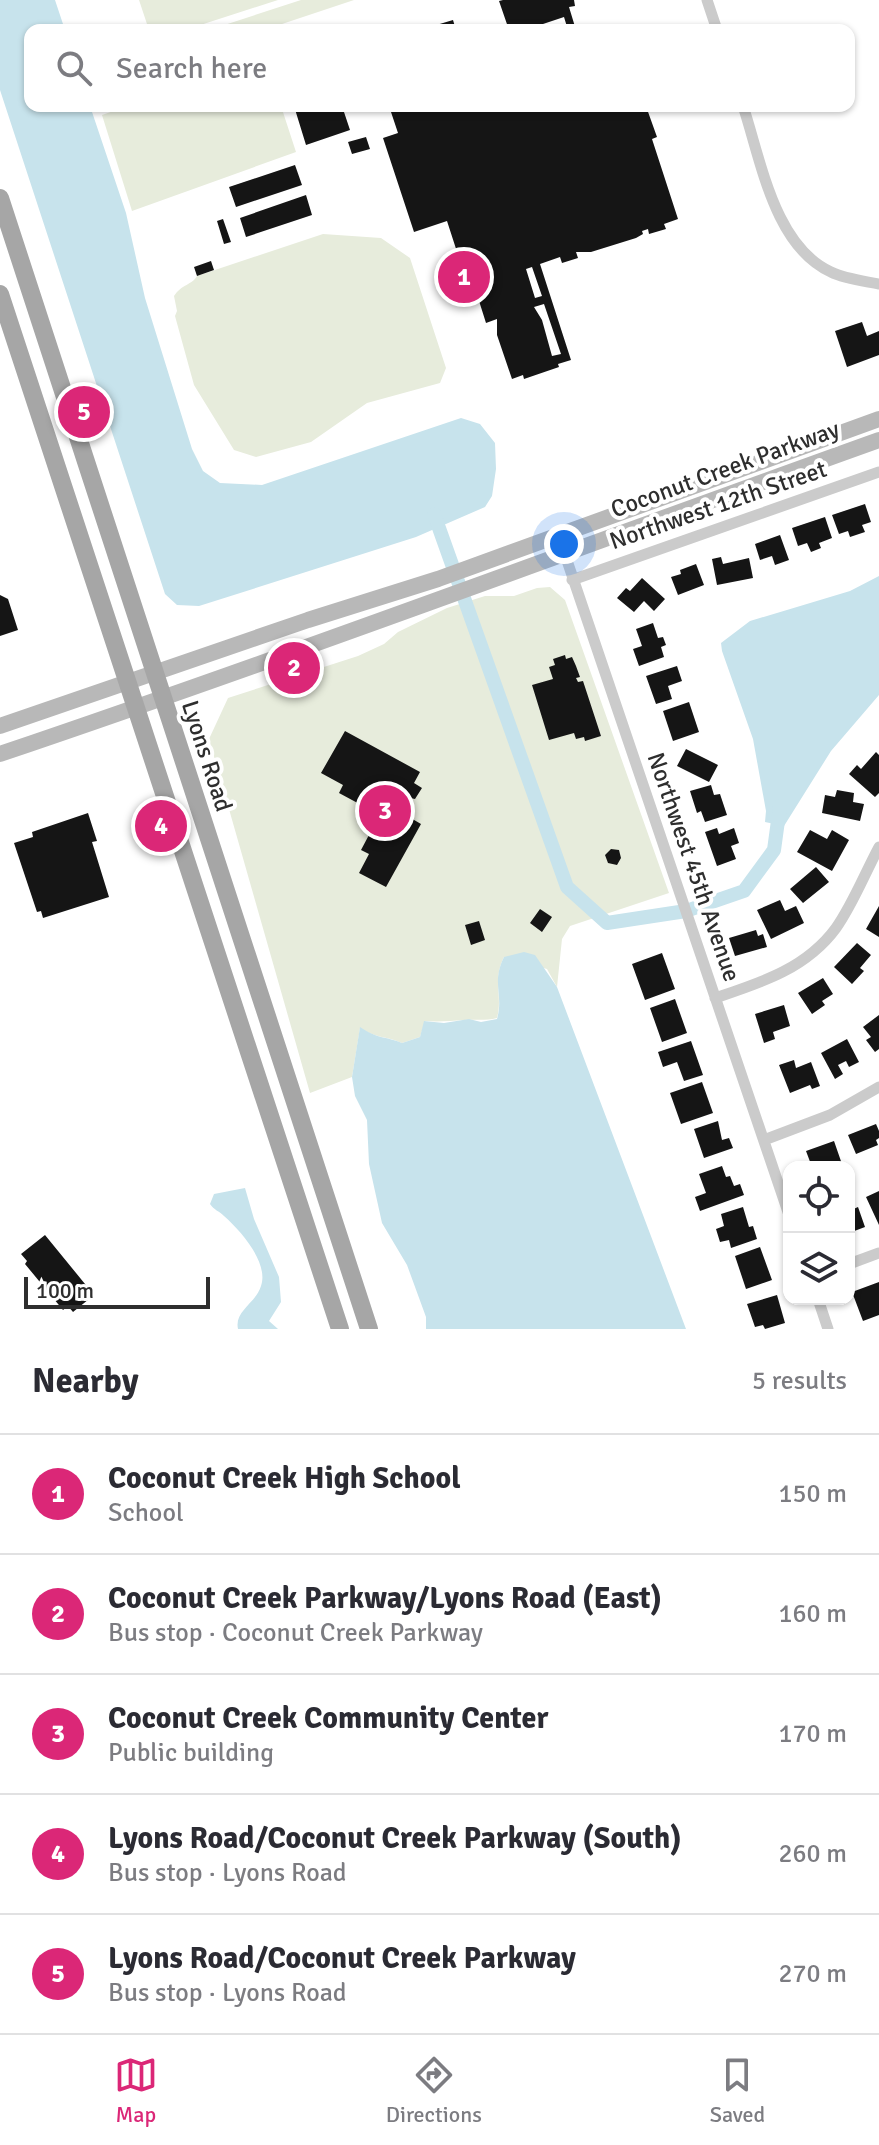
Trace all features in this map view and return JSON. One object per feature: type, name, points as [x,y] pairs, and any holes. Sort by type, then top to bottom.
[{"type":"main road","name":"Lyons Road","points":[[0,198],[369,1329]]},
{"type":"main road","points":[[0,294],[340,1329]]},
{"type":"main road","name":"Coconut Creek Parkway","points":[[0,726],[308,620],[438,579],[879,419]]},
{"type":"main road","name":"Coconut Creek Parkway","points":[[0,754],[332,640],[444,596],[879,440]]},
{"type":"street","points":[[707,0],[715,24]]},
{"type":"street","points":[[745,112],[781,224],[797,247],[832,273],[879,284]]},
{"type":"street","name":"Northwest 12th Street","points":[[572,580],[879,472]]},
{"type":"street","name":"Northwest 45th Avenue","points":[[558,534],[783,1197]]},
{"type":"street","points":[[715,998],[770,980],[806,958],[836,928],[879,847]]},
{"type":"street","points":[[764,1140],[830,1115],[879,1087]]},
{"type":"street","points":[[855,1262],[879,1253]]},
{"type":"street","points":[[820,1305],[828,1329]]},
{"type":"green space","points":[[139,0],[278,0],[204,24],[147,24]]},
{"type":"green space","points":[[301,0],[354,0],[282,24],[227,24]]},
{"type":"green space","points":[[111,112],[283,112],[296,152],[132,211],[102,115]]},
{"type":"green space","points":[[323,234],[381,238],[410,258],[446,368],[440,383],[367,403],[311,442],[256,457],[234,450],[194,385],[175,316],[174,296],[197,276]]},
{"type":"green space","points":[[550,587],[565,600],[669,893],[570,926],[562,939],[557,987],[547,969],[504,957],[498,981],[497,1018],[425,1021],[420,1037],[402,1043],[360,1028],[352,1077],[310,1093],[209,739],[228,698],[358,656],[447,608],[485,596],[514,596]]},
{"type":"water","points":[[0,0],[55,0],[63,24],[24,24],[24,112],[92,112],[126,213],[145,298],[192,449],[203,471],[220,483],[262,485],[461,418],[480,424],[495,443],[496,469],[492,496],[485,507],[416,537],[199,606],[177,605],[165,594],[0,90]]},
{"type":"water","points":[[879,576],[879,695],[831,751],[784,826],[765,822],[766,811],[753,739],[721,643],[750,621],[850,591]]},
{"type":"water","points":[[524,952],[535,955],[557,987],[686,1329],[426,1329],[426,1317],[407,1265],[382,1223],[369,1164],[367,1120],[355,1096],[352,1077],[360,1027],[402,1043],[420,1037],[424,1021],[444,1023],[469,1019],[481,1022],[497,1019],[500,966],[504,957]]},
{"type":"water","points":[[245,1188],[254,1219],[279,1277],[281,1302],[269,1321],[278,1329],[238,1329],[239,1317],[261,1286],[261,1267],[245,1239],[210,1204],[214,1194]]},
{"type":"building","points":[[574,0],[575,6],[569,7],[574,24],[566,24],[564,17],[543,24],[507,24],[499,1]]},
{"type":"building","points":[[296,112],[344,112],[350,130],[306,145]]},
{"type":"building","points":[[391,112],[648,112],[657,137],[652,139],[678,219],[664,224],[666,229],[649,234],[648,229],[636,238],[591,252],[576,252],[578,258],[562,263],[560,257],[540,264],[571,360],[524,379],[523,375],[512,379],[497,335],[497,319],[486,323],[474,285],[446,294],[437,265],[459,258],[447,221],[414,232],[383,138],[398,133]],"holes":[[[532,267],[542,296],[535,298],[526,269]],[[544,304],[561,354],[552,356],[542,320],[534,307]]]},
{"type":"building","points":[[366,137],[370,149],[352,154],[348,142]]},
{"type":"building","points":[[295,165],[302,185],[236,207],[229,187]]},
{"type":"building","points":[[306,195],[312,215],[246,237],[240,218]]},
{"type":"building","points":[[223,219],[231,242],[224,244],[217,221]]},
{"type":"building","points":[[211,261],[214,270],[197,276],[194,267]]},
{"type":"building","points":[[862,322],[867,336],[879,331],[879,355],[847,367],[835,331]]},
{"type":"building","points":[[865,504],[871,522],[862,525],[865,532],[850,537],[848,531],[839,534],[832,515]]},
{"type":"building","points":[[825,517],[832,538],[819,543],[821,548],[811,552],[807,543],[798,546],[792,528]]},
{"type":"building","points":[[780,535],[789,560],[775,565],[772,556],[760,560],[755,544]]},
{"type":"building","points":[[721,557],[723,564],[749,558],[753,578],[717,585],[712,559]]},
{"type":"building","points":[[696,564],[704,585],[678,595],[671,577]]},
{"type":"building","points":[[642,578],[665,599],[654,611],[644,601],[634,612],[617,598],[626,588],[630,591]]},
{"type":"building","points":[[0,595],[8,599],[18,630],[0,636]]},
{"type":"building","points":[[653,623],[658,638],[663,637],[666,645],[661,647],[664,657],[639,666],[633,649],[642,646],[636,629]]},
{"type":"building","points":[[565,655],[566,659],[572,657],[580,677],[576,678],[578,682],[583,681],[601,736],[585,741],[584,737],[576,739],[574,733],[549,740],[532,685],[553,679],[549,667],[555,665],[553,659]]},
{"type":"building","points":[[677,666],[682,681],[668,686],[672,699],[656,704],[646,676]]},
{"type":"building","points":[[689,702],[699,732],[673,741],[663,711]]},
{"type":"building","points":[[345,731],[420,772],[414,783],[422,788],[415,799],[410,798],[405,804],[409,817],[421,824],[386,887],[359,873],[369,854],[361,850],[370,833],[366,818],[361,814],[365,807],[339,793],[343,785],[321,773]]},
{"type":"building","points":[[686,749],[718,765],[709,782],[677,766]]},
{"type":"building","points":[[876,752],[879,755],[879,793],[875,797],[849,774],[857,765],[861,769]]},
{"type":"building","points":[[711,785],[714,795],[720,794],[727,815],[705,822],[701,811],[697,813],[690,791]]},
{"type":"building","points":[[837,790],[854,793],[853,802],[864,804],[860,821],[822,813],[825,795],[835,797]]},
{"type":"building","points":[[88,813],[97,841],[92,842],[109,897],[43,918],[41,911],[37,912],[14,843],[33,837],[32,832]]},
{"type":"building","points":[[717,828],[719,834],[734,828],[739,843],[731,846],[736,859],[717,866],[705,832]]},
{"type":"building","points":[[810,830],[827,839],[832,830],[849,840],[832,871],[797,852]]},
{"type":"building","points":[[611,849],[619,850],[621,858],[617,865],[608,863],[605,855]]},
{"type":"building","points":[[816,867],[829,882],[803,903],[790,889]]},
{"type":"building","points":[[780,900],[785,911],[796,906],[804,923],[771,939],[757,910]]},
{"type":"building","points":[[879,906],[879,937],[866,929]]},
{"type":"building","points":[[540,909],[552,917],[542,932],[530,923]]},
{"type":"building","points":[[479,921],[485,940],[471,945],[465,925]]},
{"type":"building","points":[[756,930],[758,936],[763,934],[767,947],[735,956],[729,938]]},
{"type":"building","points":[[857,943],[871,955],[860,968],[864,971],[852,984],[834,967]]},
{"type":"building","points":[[662,953],[675,989],[645,1000],[632,964]]},
{"type":"building","points":[[823,978],[833,994],[822,1001],[825,1005],[812,1014],[798,993]]},
{"type":"building","points":[[675,999],[687,1033],[662,1042],[650,1008]]},
{"type":"building","points":[[784,1005],[790,1026],[773,1032],[775,1039],[764,1043],[755,1014]]},
{"type":"building","points":[[879,1015],[879,1049],[875,1052],[866,1040],[871,1037],[863,1027]]},
{"type":"building","points":[[847,1039],[859,1062],[849,1067],[846,1061],[838,1065],[843,1074],[835,1079],[821,1053]]},
{"type":"building","points":[[691,1041],[703,1075],[684,1081],[677,1062],[663,1067],[658,1052]]},
{"type":"building","points":[[794,1060],[796,1068],[811,1062],[820,1086],[812,1089],[810,1085],[790,1093],[779,1065]]},
{"type":"building","points":[[702,1082],[713,1113],[681,1124],[670,1093]]},
{"type":"building","points":[[718,1121],[722,1140],[729,1138],[733,1148],[704,1158],[694,1129]]},
{"type":"building","points":[[876,1124],[878,1145],[856,1154],[848,1135]]},
{"type":"building","points":[[834,1141],[841,1161],[810,1161],[806,1151]]},
{"type":"building","points":[[722,1166],[734,1186],[740,1184],[744,1195],[700,1211],[695,1197],[706,1193],[699,1174]]},
{"type":"building","points":[[879,1191],[879,1225],[866,1197]]},
{"type":"building","points":[[743,1207],[749,1227],[753,1226],[757,1239],[731,1248],[729,1240],[720,1242],[716,1229],[724,1226],[721,1214]]},
{"type":"building","points":[[858,1207],[865,1227],[855,1231],[855,1208]]},
{"type":"building","points":[[45,1235],[94,1295],[73,1312],[68,1306],[63,1310],[25,1264],[27,1261],[21,1254]]},
{"type":"building","points":[[760,1247],[772,1280],[746,1289],[735,1256]]},
{"type":"building","points":[[879,1282],[879,1315],[863,1321],[855,1291]]},
{"type":"building","points":[[777,1295],[785,1323],[765,1329],[763,1325],[755,1327],[747,1304]]},
{"type":"waterway","points":[[434,514],[567,887],[607,923],[686,911],[744,891],[774,850],[780,806]]},
{"type":"place","name":"Coconut Creek High School","points":[[464,277]]},
{"type":"place","name":"Lyons Road/Coconut Creek Parkway","points":[[84,412]]},
{"type":"place","name":"Coconut Creek Parkway/Lyons Road (East)","points":[[294,668]]},
{"type":"place","name":"Coconut Creek Community Center","points":[[385,811]]},
{"type":"place","name":"Lyons Road/Coconut Creek Parkway (South)","points":[[161,826]]}]
